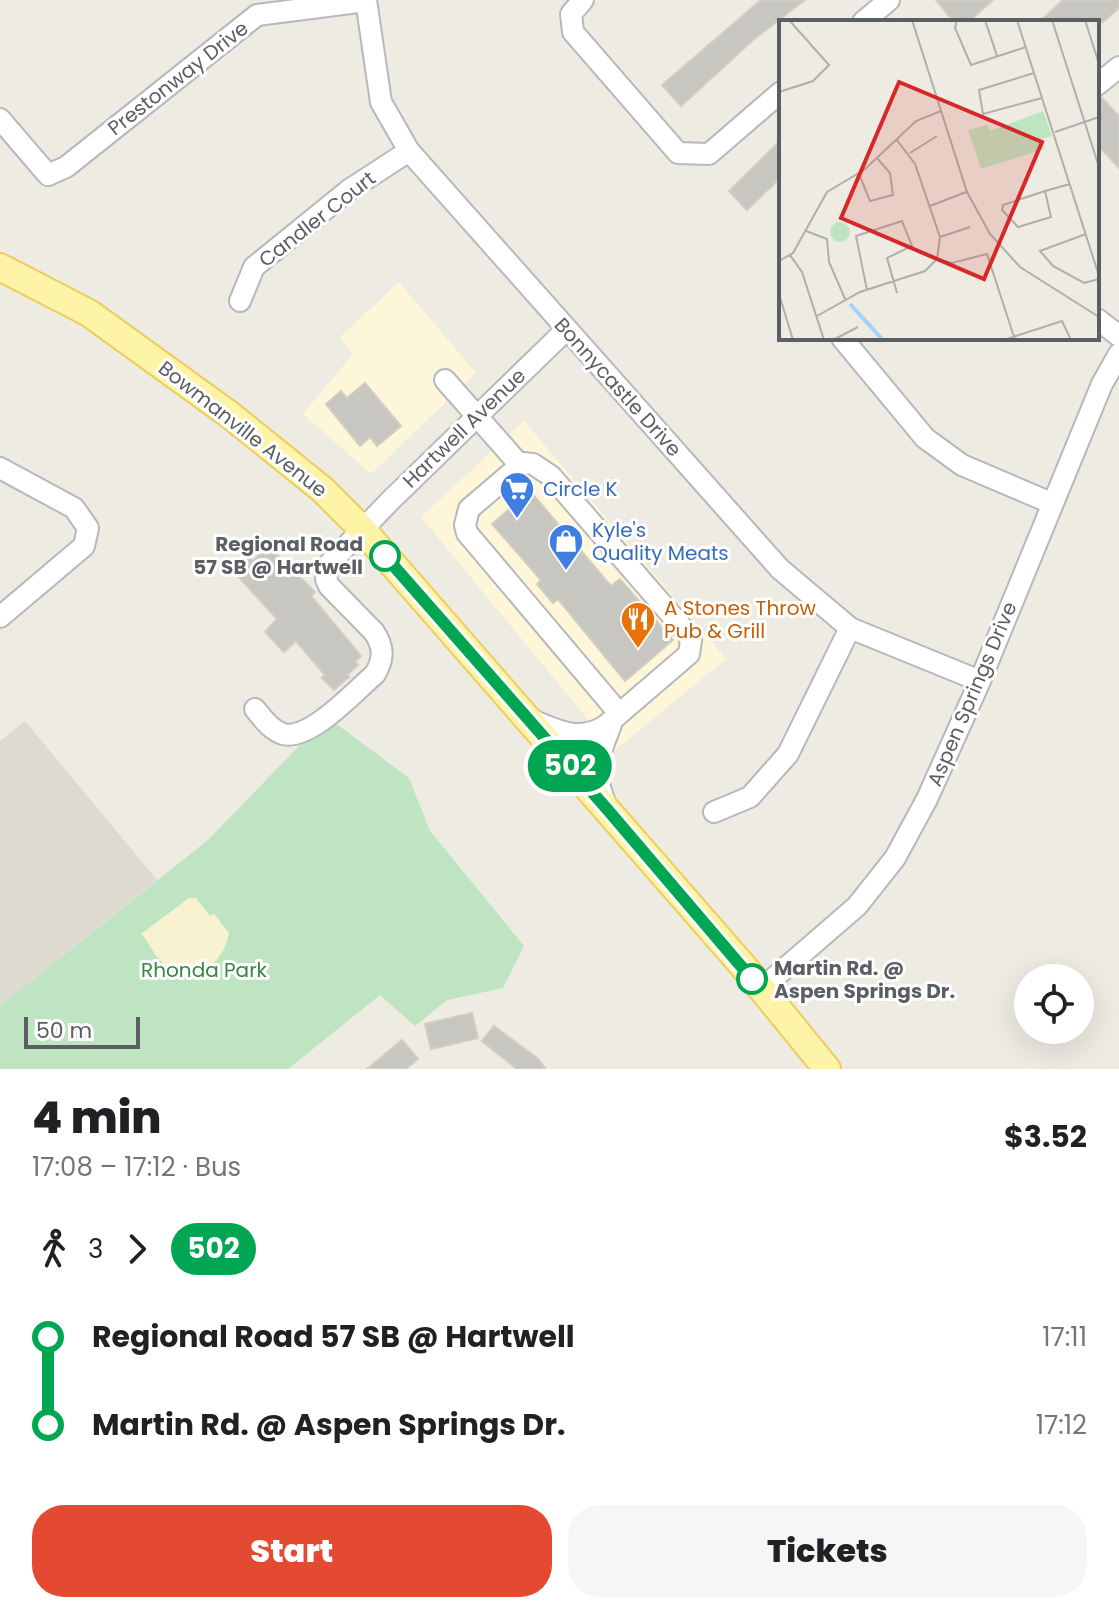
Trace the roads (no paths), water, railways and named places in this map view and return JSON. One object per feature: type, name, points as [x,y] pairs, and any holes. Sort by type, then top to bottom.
[{"type":"main road","name":"Bowmanville Avenue","points":[[0,267],[89,313],[230,415],[323,490],[362,529],[528,718],[743,966],[827,1069]]},
{"type":"street","name":"Bonnycastle Drive","points":[[366,0],[381,102],[409,151],[780,569],[850,628],[980,681]]},
{"type":"street","name":"Prestonway Drive","points":[[0,119],[48,175],[66,167],[257,15],[366,0]]},
{"type":"street","points":[[583,0],[571,14],[573,32],[678,153],[709,154],[779,94]]},
{"type":"street","points":[[865,20],[889,0]]},
{"type":"street","points":[[1099,83],[1119,67]]},
{"type":"street","name":"Candler Court","points":[[240,301],[254,267],[349,190],[409,151]]},
{"type":"street","points":[[1099,321],[1119,336]]},
{"type":"street","name":"Hartwell Avenue","points":[[255,709],[267,723],[283,734],[305,732],[375,674],[383,652],[380,641],[333,592],[326,579],[329,564],[567,329]]},
{"type":"street","points":[[844,340],[925,438],[962,465],[1051,503]]},
{"type":"street","name":"Aspen Springs Drive","points":[[760,990],[857,906],[895,858],[927,799],[980,681],[1051,503],[1102,384],[1119,354]]},
{"type":"street","points":[[445,380],[519,464]]},
{"type":"street","points":[[528,718],[553,729],[584,735],[598,730],[616,716],[689,654],[691,640],[551,476],[529,463],[519,464],[469,509],[465,525],[467,533],[616,716]]},
{"type":"street","points":[[0,468],[74,508],[88,528],[84,546],[0,617]]},
{"type":"street","points":[[714,812],[750,797],[788,754],[850,628]]},
{"type":"street","points":[[607,809],[598,784],[596,763],[616,716]]},
{"type":"place","name":"Circle K","points":[[517,520]]},
{"type":"place","name":"Regional Road 57 SB @ Hartwell","points":[[385,556]]},
{"type":"place","name":"Kyle's Quality Meats","points":[[566,572]]},
{"type":"place","name":"A Stones Throw Pub & Grill","points":[[638,650]]},
{"type":"place","name":"Martin Rd. @ Aspen Springs Dr.","points":[[752,979]]},
{"type":"park label","name":"Rhonda Park","points":[[204,970]]}]
